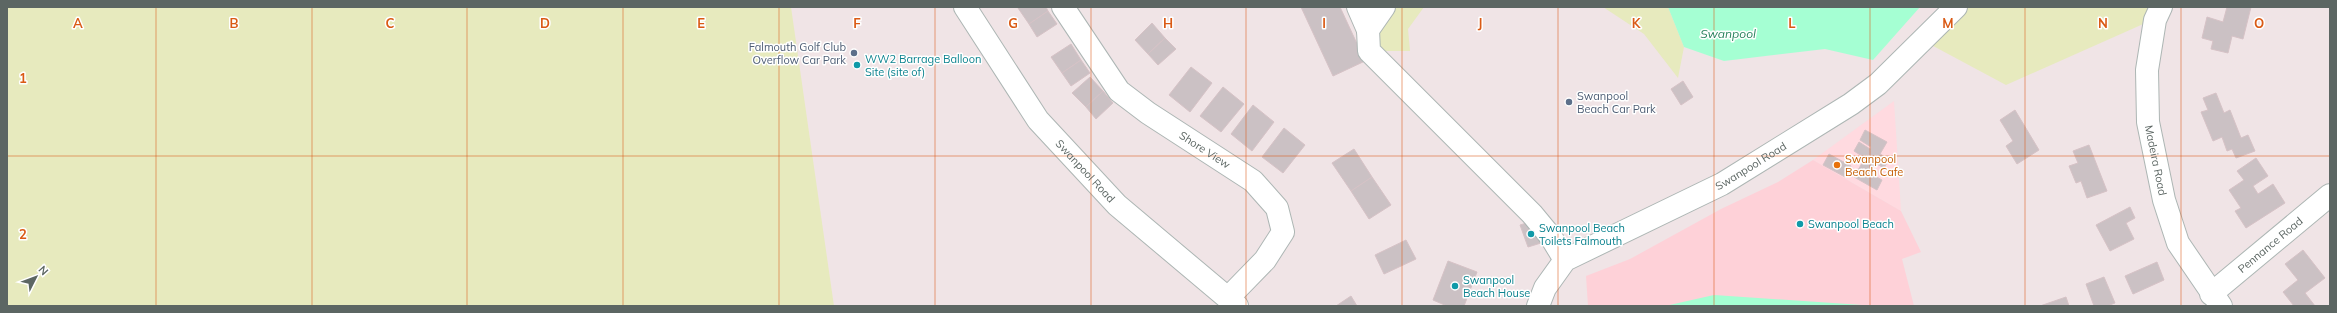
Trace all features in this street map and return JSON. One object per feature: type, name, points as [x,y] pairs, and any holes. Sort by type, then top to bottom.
[{"type":"street","name":"Swanpool Road","points":[[965,7],[1038,120],[1117,205],[1233,302]]},
{"type":"street","name":"Shore View","points":[[1063,7],[1119,91],[1148,114],[1253,181],[1277,208],[1283,232],[1265,260],[1233,302]]},
{"type":"street","points":[[1358,7],[1368,30],[1369,51],[1532,214],[1551,237],[1565,260]]},
{"type":"street","points":[[1368,30],[1384,7]]},
{"type":"street","name":"Swanpool Road","points":[[1538,306],[1545,288],[1565,260],[1722,184],[1851,104],[1878,84],[1956,7]]},
{"type":"street","name":"Madeira Road","points":[[2161,7],[2155,20],[2147,70],[2148,122],[2164,200],[2178,243],[2216,301]]},
{"type":"street","name":"Pennance Road","points":[[2216,301],[2330,195]]},
{"type":"shaded area","points":[[7,7],[791,7],[834,306],[7,306]]},
{"type":"shaded area","points":[[1384,7],[1424,7],[1408,29],[1410,51],[1369,51]]},
{"type":"shaded area","points":[[1603,7],[1668,7],[1684,47],[1678,78],[1644,34]]},
{"type":"shaded area","points":[[1956,7],[2174,7],[2168,13],[2006,85],[1922,40]]},
{"type":"shaded area","points":[[1894,101],[1901,211],[1813,160]]},
{"type":"sand","name":"Swanpool Beach","points":[[1813,160],[1901,211],[1921,252],[1902,259],[1914,306],[1588,306],[1586,276],[1630,259],[1721,209],[1778,182]]},
{"type":"water","name":"Swanpool","points":[[1668,7],[1920,7],[1873,60],[1825,49],[1724,61],[1684,47]]},
{"type":"water","points":[[1714,295],[1862,305],[1864,306],[1665,306]]},
{"type":"building","points":[[1046,7],[1048,11],[1029,24],[1018,8]]},
{"type":"building","points":[[1301,7],[1340,7],[1365,61],[1333,76]]},
{"type":"building","points":[[2227,7],[2251,7],[2243,39],[2232,36],[2228,53],[2211,49],[2213,41],[2202,38],[2207,17],[2223,22]]},
{"type":"building","points":[[1048,11],[1057,24],[1037,37],[1029,24]]},
{"type":"building","points":[[1152,23],[1165,38],[1148,54],[1135,40]]},
{"type":"building","points":[[1165,38],[1176,49],[1158,65],[1148,54]]},
{"type":"building","points":[[1071,44],[1081,60],[1062,73],[1051,57]]},
{"type":"building","points":[[1081,60],[1090,73],[1071,86],[1062,73]]},
{"type":"building","points":[[1191,67],[1212,83],[1190,112],[1169,95]]},
{"type":"building","points":[[1090,77],[1103,91],[1086,107],[1072,93]]},
{"type":"building","points":[[1683,81],[1693,97],[1681,105],[1671,89]]},
{"type":"building","points":[[1223,87],[1244,104],[1221,132],[1200,116]]},
{"type":"building","points":[[1103,91],[1113,103],[1096,119],[1086,107]]},
{"type":"building","points":[[2216,93],[2224,113],[2230,110],[2241,138],[2248,135],[2255,151],[2236,158],[2232,149],[2227,151],[2222,137],[2213,141],[2201,112],[2208,110],[2203,98]]},
{"type":"building","points":[[1253,105],[1274,122],[1252,151],[1231,134]]},
{"type":"building","points":[[2015,110],[2039,150],[2017,164],[2006,146],[2013,141],[2000,120]]},
{"type":"building","points":[[1284,128],[1305,145],[1283,173],[1262,157]]},
{"type":"building","points":[[1865,130],[1887,142],[1880,154],[1889,159],[1884,168],[1875,163],[1870,173],[1882,180],[1877,190],[1854,177],[1865,158],[1854,151],[1859,142],[1870,149],[1871,147],[1860,140]]},
{"type":"building","points":[[2089,145],[2107,191],[2087,198],[2081,181],[2076,183],[2069,166],[2078,163],[2073,151]]},
{"type":"building","points":[[1354,149],[1372,177],[1351,191],[1332,163]]},
{"type":"building","name":"Swanpool Beach Cafe","points":[[1829,154],[1851,166],[1845,177],[1823,165]]},
{"type":"building","points":[[2256,158],[2268,176],[2253,186],[2258,194],[2273,184],[2285,203],[2246,228],[2235,211],[2241,208],[2229,190],[2244,180],[2237,171]]},
{"type":"building","points":[[1372,177],[1391,205],[1369,219],[1351,191]]},
{"type":"building","points":[[2130,207],[2135,218],[2126,223],[2134,239],[2110,251],[2096,225]]},
{"type":"building","name":"Swanpool Beach Toilets Falmouth","points":[[1533,221],[1541,243],[1528,247],[1520,225]]},
{"type":"building","points":[[1406,240],[1416,259],[1384,274],[1375,255]]},
{"type":"building","points":[[2303,250],[2325,278],[2305,293],[2315,306],[2294,306],[2283,292],[2298,280],[2285,264]]},
{"type":"building","name":"Swanpool Beach House","points":[[1448,261],[1477,272],[1464,306],[1447,306],[1433,300]]},
{"type":"building","points":[[2157,262],[2164,280],[2133,294],[2125,276]]},
{"type":"building","points":[[2104,277],[2115,303],[2107,306],[2094,306],[2086,284]]},
{"type":"building","points":[[1351,296],[1357,306],[1336,306]]},
{"type":"building","points":[[2066,297],[2069,306],[2040,306]]},
{"type":"place","name":"Falmouth Golf Club Overflow Car Park","points":[[854,53]]},
{"type":"place","name":"WW2 Barrage Balloon Site (site of)","points":[[857,65]]},
{"type":"place","name":"Swanpool Beach Car Park","points":[[1569,102]]},
{"type":"place","name":"Swanpool Beach Cafe","points":[[1837,165]]},
{"type":"place","name":"Swanpool Beach","points":[[1800,224]]},
{"type":"place","name":"Swanpool Beach Toilets Falmouth","points":[[1531,234]]},
{"type":"place","name":"Swanpool Beach House","points":[[1455,286]]}]
